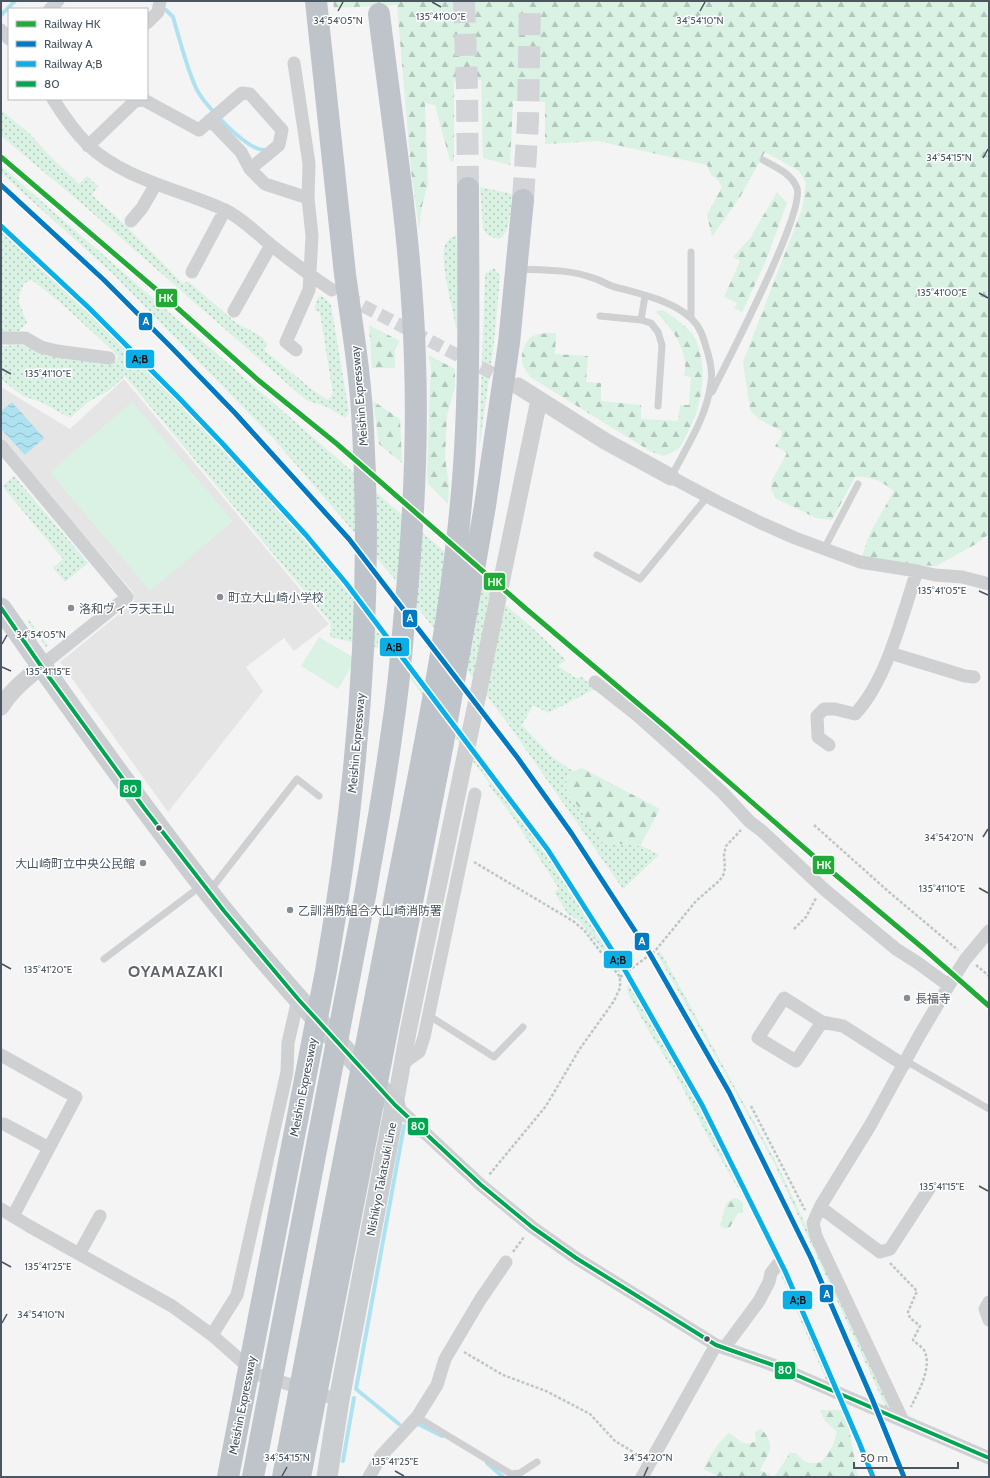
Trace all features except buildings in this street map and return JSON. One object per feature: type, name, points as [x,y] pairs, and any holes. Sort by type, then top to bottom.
[{"type":"highway","name":"Meishin Expressway","points":[[228,1477],[340,892],[357,739],[366,579],[363,428],[316,1]]},
{"type":"highway","name":"Meishin Expressway","points":[[253,1477],[380,810],[392,736],[409,575],[415,488],[415,359],[412,299],[405,227],[379,14]]},
{"type":"highway","points":[[283,1477],[426,736],[453,574],[461,504],[469,372],[468,188]]},
{"type":"highway","points":[[300,1477],[448,712],[485,506],[508,343],[517,269],[523,200]]},
{"type":"highway","points":[[212,1477],[225,1420],[256,1332]]},
{"type":"highway","points":[[306,1477],[314,1407]]},
{"type":"main road","name":"Nishikyo Takatsuki Line","points":[[1,608],[140,801],[205,888],[298,999],[395,1105],[339,1400],[329,1476]]},
{"type":"street","points":[[148,22],[158,12],[160,1]]},
{"type":"street","points":[[1,30],[8,38]]},
{"type":"street","points":[[294,63],[309,164],[308,198],[312,236],[309,290],[286,342],[296,350]]},
{"type":"street","points":[[88,146],[135,101],[144,100],[199,130],[242,93],[250,94],[282,130],[279,145],[250,169]]},
{"type":"street","points":[[59,102],[73,129],[88,146],[116,165],[156,184],[225,210],[249,226],[271,245],[332,290]]},
{"type":"street","points":[[210,120],[241,152],[250,169],[265,184],[308,198]]},
{"type":"street","points":[[132,221],[142,208],[156,184]]},
{"type":"street","points":[[192,272],[225,210]]},
{"type":"street","points":[[234,311],[271,245]]},
{"type":"street","points":[[1,338],[25,338],[41,347],[57,351],[109,358]]},
{"type":"street","points":[[518,386],[605,441],[707,496],[761,523],[860,562],[935,575],[962,577],[989,584]]},
{"type":"street","points":[[539,400],[408,1032],[395,1105],[481,1185],[532,1227],[576,1258],[721,1346],[773,1365],[989,1458]]},
{"type":"street","points":[[1,446],[127,597],[20,683],[6,698],[1,707]]},
{"type":"street","points":[[829,745],[818,737],[817,716],[824,709],[835,709],[855,714],[865,704],[875,688],[890,653],[917,571]]},
{"type":"street","points":[[890,653],[965,676],[974,677]]},
{"type":"street","points":[[595,682],[638,716],[685,758],[723,793],[750,822],[762,831],[825,890],[896,949],[949,984]]},
{"type":"street","points":[[402,1064],[419,1052],[463,855],[475,794]]},
{"type":"street","points":[[903,1421],[816,1236],[813,1223],[820,1207],[872,1124],[919,1036],[949,984],[966,959],[989,931]]},
{"type":"street","points":[[822,1022],[796,1061],[758,1038],[784,998],[822,1022],[843,1026],[905,1063]]},
{"type":"street","points":[[212,1335],[237,1295],[287,1072],[288,1043],[298,999]]},
{"type":"street","points":[[1,1055],[76,1097],[13,1216]]},
{"type":"street","points":[[4,1124],[49,1148]]},
{"type":"street","points":[[820,1207],[880,1252],[890,1249],[929,1189]]},
{"type":"street","points":[[1,1209],[172,1306],[212,1335],[256,1374],[339,1400]]},
{"type":"street","points":[[78,1254],[100,1216]]},
{"type":"street","points":[[369,1477],[381,1456],[417,1417],[437,1384],[445,1359],[480,1300],[506,1262]]},
{"type":"street","points":[[647,1472],[721,1346],[759,1301],[769,1282],[773,1268]]},
{"type":"street","points":[[989,1302],[985,1309],[989,1320]]},
{"type":"lane","points":[[671,477],[705,412],[709,398],[773,267],[798,202],[797,190],[793,179],[782,170],[763,160]]},
{"type":"lane","points":[[691,252],[691,318]]},
{"type":"lane","points":[[517,269],[558,271],[592,277],[613,287],[668,304],[683,312],[691,318],[701,332],[712,368],[709,398]]},
{"type":"lane","points":[[641,320],[645,296]]},
{"type":"lane","points":[[600,316],[641,320],[651,323],[658,332],[662,345],[658,406]]},
{"type":"lane","points":[[824,549],[858,484]]},
{"type":"lane","points":[[597,555],[640,579],[707,496]]},
{"type":"lane","points":[[104,959],[205,888],[215,884],[297,779],[319,796]]},
{"type":"lane","points":[[428,1015],[494,1057],[523,1027]]},
{"type":"lane","points":[[905,1063],[989,1109]]},
{"type":"lane","points":[[417,1417],[511,1474],[520,1473],[537,1462]]},
{"type":"path","points":[[620,977],[655,951],[696,901],[719,881],[723,876],[725,868],[724,854],[726,846],[750,822]]},
{"type":"path","points":[[814,825],[966,959]]},
{"type":"path","points":[[463,855],[573,921],[584,930],[620,977],[620,988],[616,998],[579,1050],[546,1106],[481,1185]]},
{"type":"path","points":[[794,930],[806,917],[818,894],[825,890]]},
{"type":"path","points":[[751,1106],[813,1223]]},
{"type":"path","points":[[506,1262],[532,1227]]},
{"type":"path","points":[[880,1252],[917,1291],[908,1312],[910,1318],[920,1326],[912,1340],[924,1350],[926,1368],[923,1383],[903,1421]]},
{"type":"path","points":[[453,1346],[502,1375],[546,1391],[590,1414],[614,1441],[647,1472]]},
{"type":"shaded area","name":"町立大山崎小学校","points":[[124,379],[329,624],[294,651],[284,638],[246,667],[263,691],[168,812],[60,662],[134,602],[133,592],[1,440],[1,387],[70,429]]},
{"type":"green space","points":[[333,1],[989,1],[989,534],[976,544],[936,566],[918,565],[862,556],[870,533],[894,491],[885,484],[872,479],[855,477],[832,520],[816,518],[775,498],[771,488],[772,480],[787,453],[775,446],[781,437],[782,431],[760,420],[750,410],[743,362],[802,209],[806,183],[799,171],[765,152],[740,197],[712,237],[707,215],[722,187],[718,180],[711,175],[707,165],[598,141],[545,144],[545,102],[513,101],[510,165],[483,158],[481,80],[454,81],[454,162],[450,161],[435,105],[425,103],[428,184],[422,206],[419,229],[411,170],[397,5],[334,8]]},
{"type":"green space","points":[[1,110],[30,134],[79,184],[87,176],[98,186],[92,195],[124,224],[183,284],[188,281],[235,322],[262,337],[267,344],[264,350],[314,391],[328,400],[333,394],[320,313],[314,309],[317,299],[320,296],[325,298],[331,305],[349,412],[345,418],[327,407],[306,400],[81,203],[1,136]]},
{"type":"green space","points":[[1,166],[539,634],[566,660],[558,666],[576,678],[582,677],[595,689],[548,713],[533,705],[522,725],[552,757],[573,771],[564,786],[602,842],[642,846],[659,855],[623,889],[506,721],[393,577],[273,438],[112,273],[1,173]]},
{"type":"green space","points":[[480,187],[512,194],[508,225],[506,231],[499,239],[489,235],[483,228]]},
{"type":"green space","points":[[777,192],[787,203],[765,263],[742,312],[734,308],[737,303],[724,297],[740,261],[733,257],[750,238]]},
{"type":"green space","points":[[1,227],[149,368],[212,434],[320,556],[407,665],[492,776],[626,970],[620,974],[578,920],[568,914],[554,892],[559,889],[512,816],[490,787],[488,781],[403,669],[377,648],[330,637],[331,623],[125,376],[108,391],[88,402],[70,418],[41,402],[23,396],[2,380],[1,346],[22,345],[39,353],[111,364],[119,358],[62,304],[32,280],[24,283],[19,296],[19,302],[27,323],[19,331],[1,332]]},
{"type":"green space","points":[[456,235],[459,276],[457,331],[444,266],[445,244]]},
{"type":"green space","points":[[494,268],[500,276],[494,343],[479,450],[485,274]]},
{"type":"green space","points":[[660,310],[676,319],[693,335],[702,361],[702,386],[697,410],[683,442],[675,451],[663,456],[650,451],[530,377],[525,369],[522,357],[525,344],[529,339],[539,334],[556,333],[555,354],[588,356],[586,382],[601,383],[601,401],[641,405],[641,419],[678,421],[680,405],[689,405],[691,377],[684,376],[685,362],[680,344],[656,312]]},
{"type":"green space","points":[[369,325],[400,341],[395,350],[395,368],[372,368]]},
{"type":"green space","points":[[428,355],[455,369],[455,387],[447,415],[445,457],[449,485],[448,504],[428,484],[427,473],[431,372]]},
{"type":"green space","points":[[373,401],[400,419],[402,463],[379,444]]},
{"type":"green space","points":[[132,402],[233,521],[150,591],[50,472]]},
{"type":"green space","points":[[14,476],[88,563],[65,582],[53,568],[63,559],[2,486]]},
{"type":"green space","points":[[29,620],[48,645],[46,647],[27,621]]},
{"type":"green space","points":[[319,637],[356,659],[338,689],[301,666]]},
{"type":"green space","points":[[582,768],[660,809],[640,846],[602,842],[564,786],[573,771]]},
{"type":"green space","points":[[660,951],[777,1164],[894,1413],[888,1412],[775,1165],[734,1089],[657,954]]},
{"type":"green space","points":[[629,975],[703,1105],[785,1270],[837,1386],[827,1382],[778,1268],[749,1207],[709,1139],[677,1077],[647,1028],[627,991],[627,976]]},
{"type":"green space","points":[[733,1198],[738,1199],[743,1203],[743,1212],[738,1213],[730,1227],[725,1229],[720,1226],[726,1204]]},
{"type":"green space","points":[[820,1410],[841,1410],[848,1424],[859,1477],[774,1477],[790,1453],[796,1453],[808,1462],[822,1462],[833,1445],[837,1432],[825,1421]]},
{"type":"green space","points":[[761,1429],[769,1440],[770,1449],[760,1470],[774,1477],[720,1477],[703,1469],[716,1447],[728,1433],[733,1435],[741,1442],[747,1444],[756,1441],[755,1432]]},
{"type":"water","points":[[12,402],[44,438],[25,455],[1,429],[1,411]]},
{"type":"waterway","points":[[1,15],[15,1]]},
{"type":"waterway","points":[[166,10],[173,17],[189,71],[196,88],[207,105],[237,135],[257,148],[265,150]]},
{"type":"waterway","points":[[399,1424],[356,1389],[404,1126]]},
{"type":"waterway","points":[[343,1461],[354,1398]]},
{"type":"waterway","points":[[418,1424],[442,1436]]},
{"type":"waterway","points":[[487,1463],[503,1477]]},
{"type":"tunnel","points":[[464,1],[468,188]]},
{"type":"tunnel","points":[[523,200],[528,121],[530,1]]},
{"type":"tunnel","points":[[346,297],[509,382]]},
{"type":"rail line","name":"HK","points":[[1,157],[165,297],[258,380],[337,444],[525,608],[668,729],[989,1006]]},
{"type":"rail line","name":"A","points":[[1,185],[104,280],[171,347],[235,413],[349,539],[517,757],[572,834],[650,954],[729,1092],[811,1258],[904,1477]]},
{"type":"rail line","name":"A;B","points":[[1,226],[89,308],[178,397],[306,535],[346,583],[548,850],[626,972],[702,1105],[785,1271],[873,1477]]},
{"type":"transit line","name":"80","points":[[1,608],[144,808],[224,911],[298,999],[395,1105],[481,1185],[532,1227],[576,1258],[716,1345],[773,1365],[989,1458]]},
{"type":"place","name":"町立大山崎小学校","points":[[220,597]]},
{"type":"place","name":"洛和ヴィラ天王山","points":[[71,608]]},
{"type":"place","name":"大山崎町立中央公民館","points":[[143,863]]},
{"type":"place","name":"乙訓消防組合大山崎消防署","points":[[290,910]]},
{"type":"place","name":"長福寺","points":[[907,998]]},
{"type":"district","name":"OYAMAZAKI","points":[[176,971]]}]
